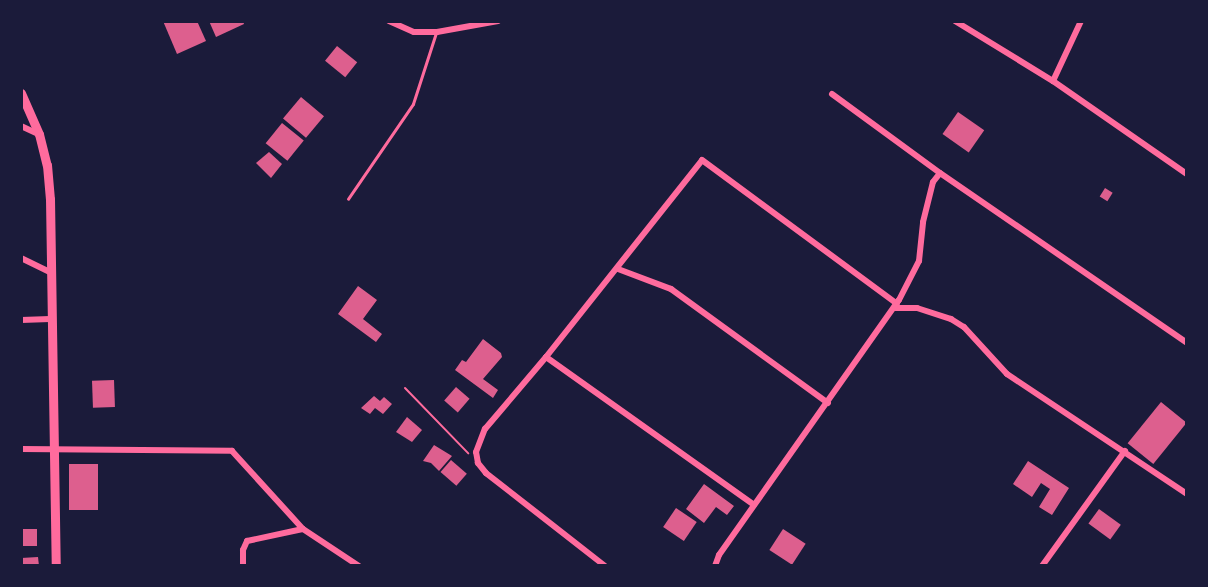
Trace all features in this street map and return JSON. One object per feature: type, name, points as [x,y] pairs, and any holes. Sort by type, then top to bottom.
[{"type":"main road","points":[[21,93],[39,134],[47,165],[50,199],[55,566]]},
{"type":"street","points":[[389,21],[414,32],[437,32],[499,21]]},
{"type":"street","points":[[955,21],[1054,81],[1187,174]]},
{"type":"street","points":[[1054,81],[1081,21]]},
{"type":"street","points":[[832,94],[940,173],[1187,344]]},
{"type":"street","points":[[21,126],[39,134]]},
{"type":"street","points":[[605,566],[486,473],[478,463],[476,452],[485,429],[618,270],[702,160],[895,306],[917,308],[951,318],[964,327],[1007,374],[1187,494]]},
{"type":"street","points":[[715,566],[719,555],[895,306],[919,261],[923,222],[933,182],[940,173]]},
{"type":"street","points":[[21,258],[50,272]]},
{"type":"street","points":[[618,270],[671,289],[828,402]]},
{"type":"street","points":[[21,320],[50,318]]},
{"type":"street","points":[[546,357],[754,505]]},
{"type":"street","points":[[21,449],[232,451],[303,530],[359,566]]},
{"type":"street","points":[[1042,566],[1125,451]]},
{"type":"street","points":[[243,566],[243,550],[247,541],[303,530]]},
{"type":"lane","points":[[348,199],[413,104],[437,32]]},
{"type":"path","points":[[405,388],[478,463]]},
{"type":"building","points":[[163,21],[197,21],[206,41],[177,54]]},
{"type":"building","points":[[209,21],[243,21],[244,24],[216,37]]},
{"type":"building","points":[[337,46],[357,62],[345,77],[325,61]]},
{"type":"building","points":[[301,97],[324,116],[306,138],[283,118]]},
{"type":"building","points":[[958,112],[984,130],[969,152],[943,134]]},
{"type":"building","points":[[282,123],[304,141],[287,161],[266,143]]},
{"type":"building","points":[[269,152],[282,164],[271,178],[256,163]]},
{"type":"building","points":[[1105,188],[1113,193],[1107,201],[1100,196]]},
{"type":"building","points":[[358,286],[377,300],[363,319],[382,334],[376,342],[338,314]]},
{"type":"building","points":[[483,339],[501,353],[502,357],[483,379],[498,390],[493,398],[455,370],[462,360],[466,362]]},
{"type":"building","points":[[114,380],[115,407],[93,408],[92,381]]},
{"type":"building","points":[[456,387],[470,399],[458,412],[444,401]]},
{"type":"building","points":[[374,396],[380,401],[384,397],[392,404],[383,414],[375,408],[370,414],[361,408]]},
{"type":"building","points":[[1161,402],[1187,423],[1153,464],[1128,443]]},
{"type":"building","points":[[407,417],[422,430],[412,442],[396,432]]},
{"type":"building","points":[[434,445],[452,456],[439,471],[431,463],[423,461]]},
{"type":"building","points":[[451,460],[467,474],[456,486],[441,472]]},
{"type":"building","points":[[1028,461],[1069,488],[1052,515],[1039,507],[1050,489],[1041,483],[1032,497],[1013,484]]},
{"type":"building","points":[[69,464],[98,464],[98,510],[69,510]]},
{"type":"building","points":[[704,484],[734,506],[727,515],[716,507],[704,523],[686,509]]},
{"type":"building","points":[[676,508],[697,522],[684,541],[663,527]]},
{"type":"building","points":[[1099,509],[1121,525],[1110,539],[1088,524]]},
{"type":"building","points":[[21,529],[37,529],[37,546],[21,546]]},
{"type":"building","points":[[783,529],[806,544],[792,565],[769,550]]},
{"type":"building","points":[[38,557],[39,566],[21,566],[21,558]]}]
